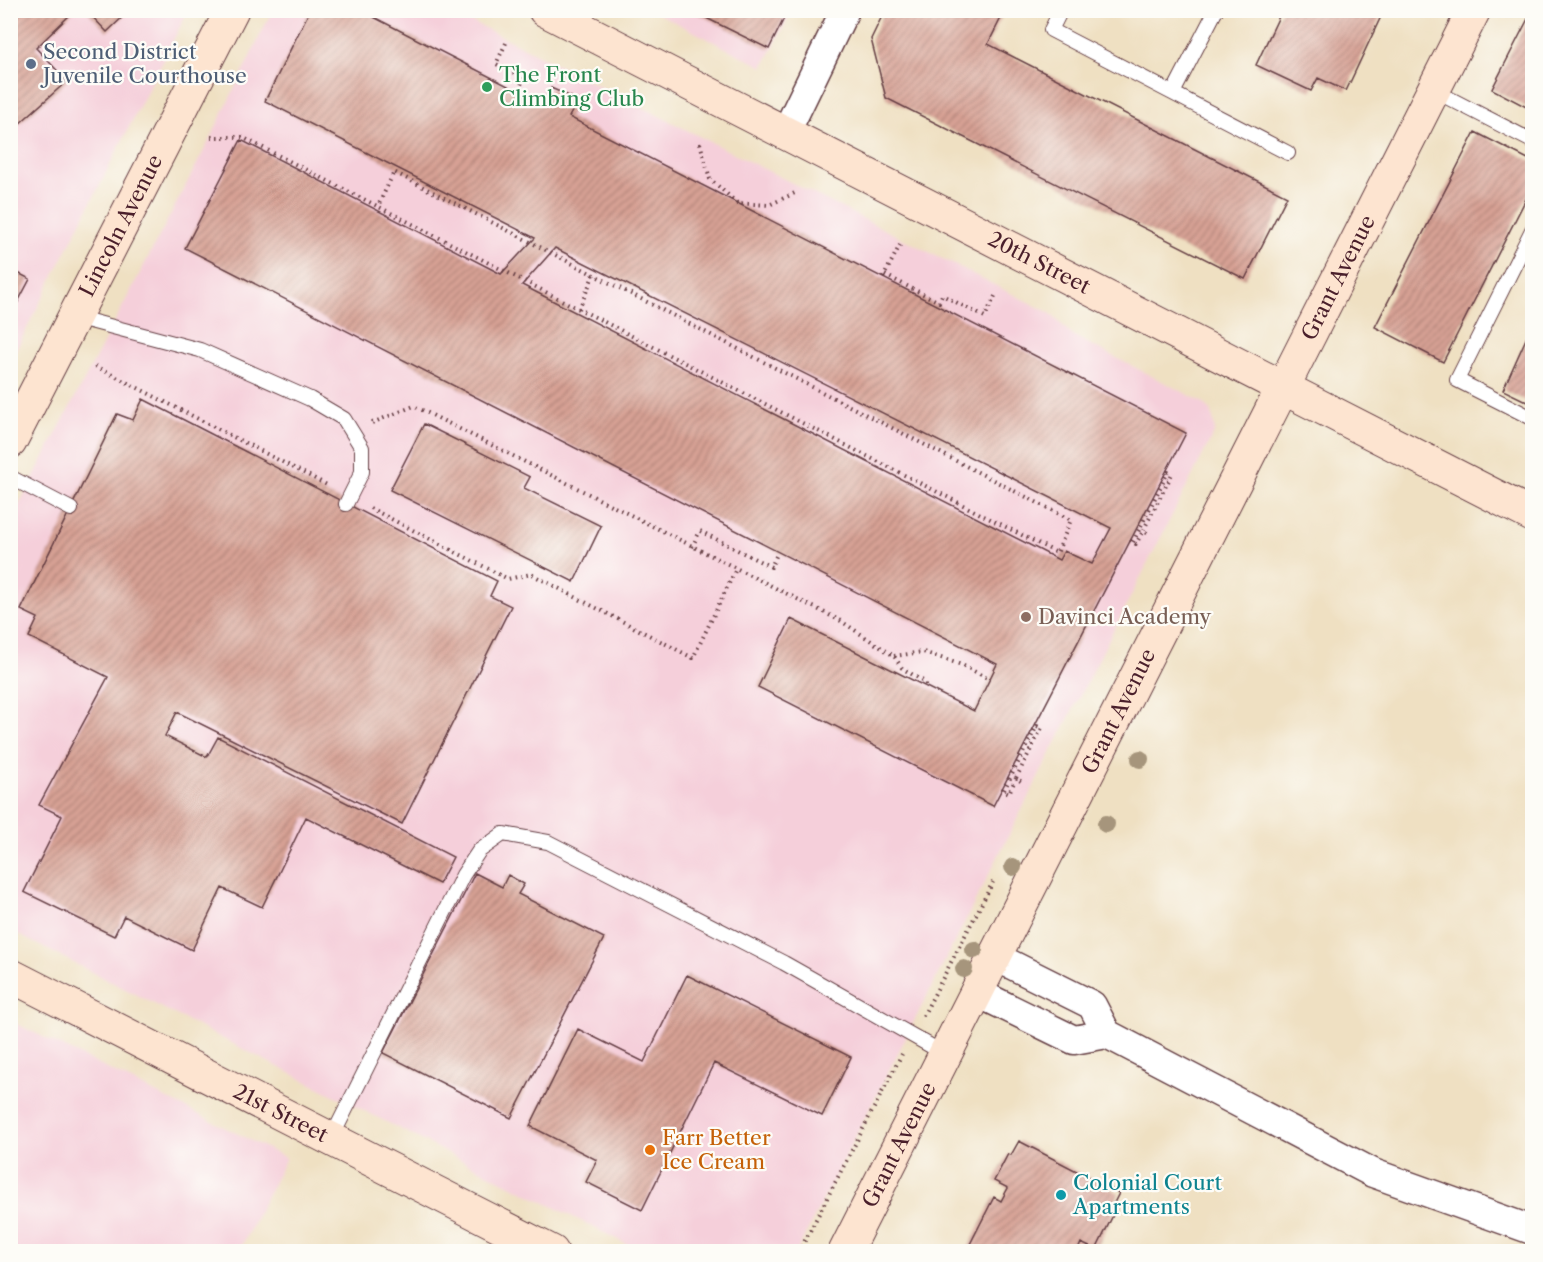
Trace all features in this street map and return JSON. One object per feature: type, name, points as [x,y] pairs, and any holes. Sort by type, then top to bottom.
[{"type":"street","name":"Lincoln Avenue","points":[[10,442],[232,10]]},
{"type":"street","points":[[785,134],[845,10]]},
{"type":"street","name":"Grant Avenue","points":[[845,1251],[1474,10]]},
{"type":"street","name":"20th Street","points":[[563,14],[785,134],[1533,515]]},
{"type":"street","points":[[994,956],[1092,1005],[1107,1034],[1373,1173],[1533,1230]]},
{"type":"street","name":"21st Street","points":[[10,975],[552,1251]]},
{"type":"street","points":[[976,992],[1074,1040],[1107,1034]]},
{"type":"lane","points":[[1061,10],[1051,30],[1288,153]]},
{"type":"lane","points":[[1173,93],[1216,10]]},
{"type":"lane","points":[[1433,90],[1533,141]]},
{"type":"lane","points":[[1533,230],[1457,380],[1533,418]]},
{"type":"lane","points":[[75,317],[200,350],[310,399],[345,419],[362,448],[362,472],[348,500]]},
{"type":"lane","points":[[10,477],[70,509]]},
{"type":"lane","points":[[331,1139],[463,875],[479,851],[503,834],[548,842],[784,963],[945,1054]]},
{"type":"path","points":[[506,44],[496,64],[524,78],[519,91]]},
{"type":"path","points":[[211,136],[242,137],[378,207],[1057,553],[1071,520],[394,172],[378,207]]},
{"type":"path","points":[[700,143],[710,179],[737,203],[769,206],[797,192]]},
{"type":"path","points":[[900,245],[884,276],[939,302],[942,295],[985,317],[996,294]]},
{"type":"path","points":[[579,309],[594,274]]},
{"type":"path","points":[[94,366],[348,500],[508,579],[531,574],[693,658],[736,569]]},
{"type":"path","points":[[352,431],[414,406],[841,621],[894,656],[902,668],[926,683],[926,687]]},
{"type":"path","points":[[1168,472],[1172,474],[1143,531],[1136,544],[1131,541],[1168,472]]},
{"type":"path","points":[[692,547],[700,531],[771,567],[778,552]]},
{"type":"path","points":[[1143,531],[1149,534]]},
{"type":"path","points":[[894,656],[923,652],[962,665],[989,679]]},
{"type":"path","points":[[1037,726],[1042,728],[1016,778],[1009,793],[1003,789],[1037,726]]},
{"type":"path","points":[[1016,778],[1022,782]]},
{"type":"shaded area","points":[[11,11],[188,11],[11,360]]},
{"type":"shaded area","points":[[272,11],[451,11],[1050,313],[1072,335],[1204,403],[1212,413],[1215,431],[797,1251],[640,1251],[11,931],[10,522],[211,137]]},
{"type":"shaded area","points":[[653,11],[792,11],[763,67]]},
{"type":"shaded area","points":[[11,1021],[286,1158],[239,1251],[11,1251]]},
{"type":"building","name":"Second District Juvenile Courthouse","points":[[10,10],[75,10],[36,48],[67,81],[19,124],[10,115]]},
{"type":"building","name":"Second District Juvenile Courthouse","points":[[86,10],[130,10],[107,32]]},
{"type":"building","points":[[310,10],[360,10],[543,104],[551,88],[578,100],[569,117],[1186,433],[993,806],[758,687],[791,619],[974,711],[997,664],[185,248],[241,140],[501,274],[535,238],[265,101]],"holes":[[[555,248],[1111,528],[1092,564],[1064,551],[1059,560],[522,285]]]},
{"type":"building","points":[[690,10],[788,10],[769,49]]},
{"type":"building","points":[[885,10],[1005,10],[988,44],[1287,196],[1245,279],[886,98],[871,39]]},
{"type":"building","points":[[1282,10],[1384,10],[1346,91],[1318,78],[1311,91],[1256,65]]},
{"type":"building","points":[[1532,11],[1532,110],[1492,89]]},
{"type":"building","points":[[1475,132],[1532,161],[1532,187],[1443,362],[1375,327]]},
{"type":"building","points":[[10,269],[30,279],[10,317]]},
{"type":"building","points":[[1529,332],[1532,334],[1532,404],[1503,390]]},
{"type":"building","points":[[143,399],[497,581],[490,596],[511,606],[402,824],[177,712],[165,736],[207,757],[218,737],[453,857],[439,884],[306,817],[262,907],[222,888],[192,950],[124,916],[114,936],[24,892],[62,816],[39,805],[108,677],[29,637],[38,618],[21,610],[117,414],[133,420]]},
{"type":"building","points":[[424,424],[530,477],[524,488],[601,526],[574,582],[390,490]]},
{"type":"building","points":[[475,873],[502,887],[508,875],[524,884],[518,894],[604,938],[511,1118],[383,1053]]},
{"type":"building","points":[[687,975],[851,1057],[822,1116],[714,1063],[642,1210],[586,1182],[597,1160],[530,1126],[578,1029],[644,1062]]},
{"type":"building","name":"Colonial Court Apartments","points":[[1019,1141],[1119,1193],[1112,1207],[1116,1209],[1096,1250],[1081,1243],[1077,1252],[966,1252],[994,1197],[1001,1201],[1008,1188],[994,1181],[1008,1154],[1011,1155]]},
{"type":"place","name":"Second District Juvenile Courthouse","points":[[31,64]]},
{"type":"place","name":"The Front Climbing Club","points":[[487,87]]},
{"type":"place","name":"Davinci Academy","points":[[1026,617]]},
{"type":"place","name":"Farr Better Ice Cream","points":[[650,1150]]},
{"type":"place","name":"Colonial Court Apartments","points":[[1061,1195]]}]
